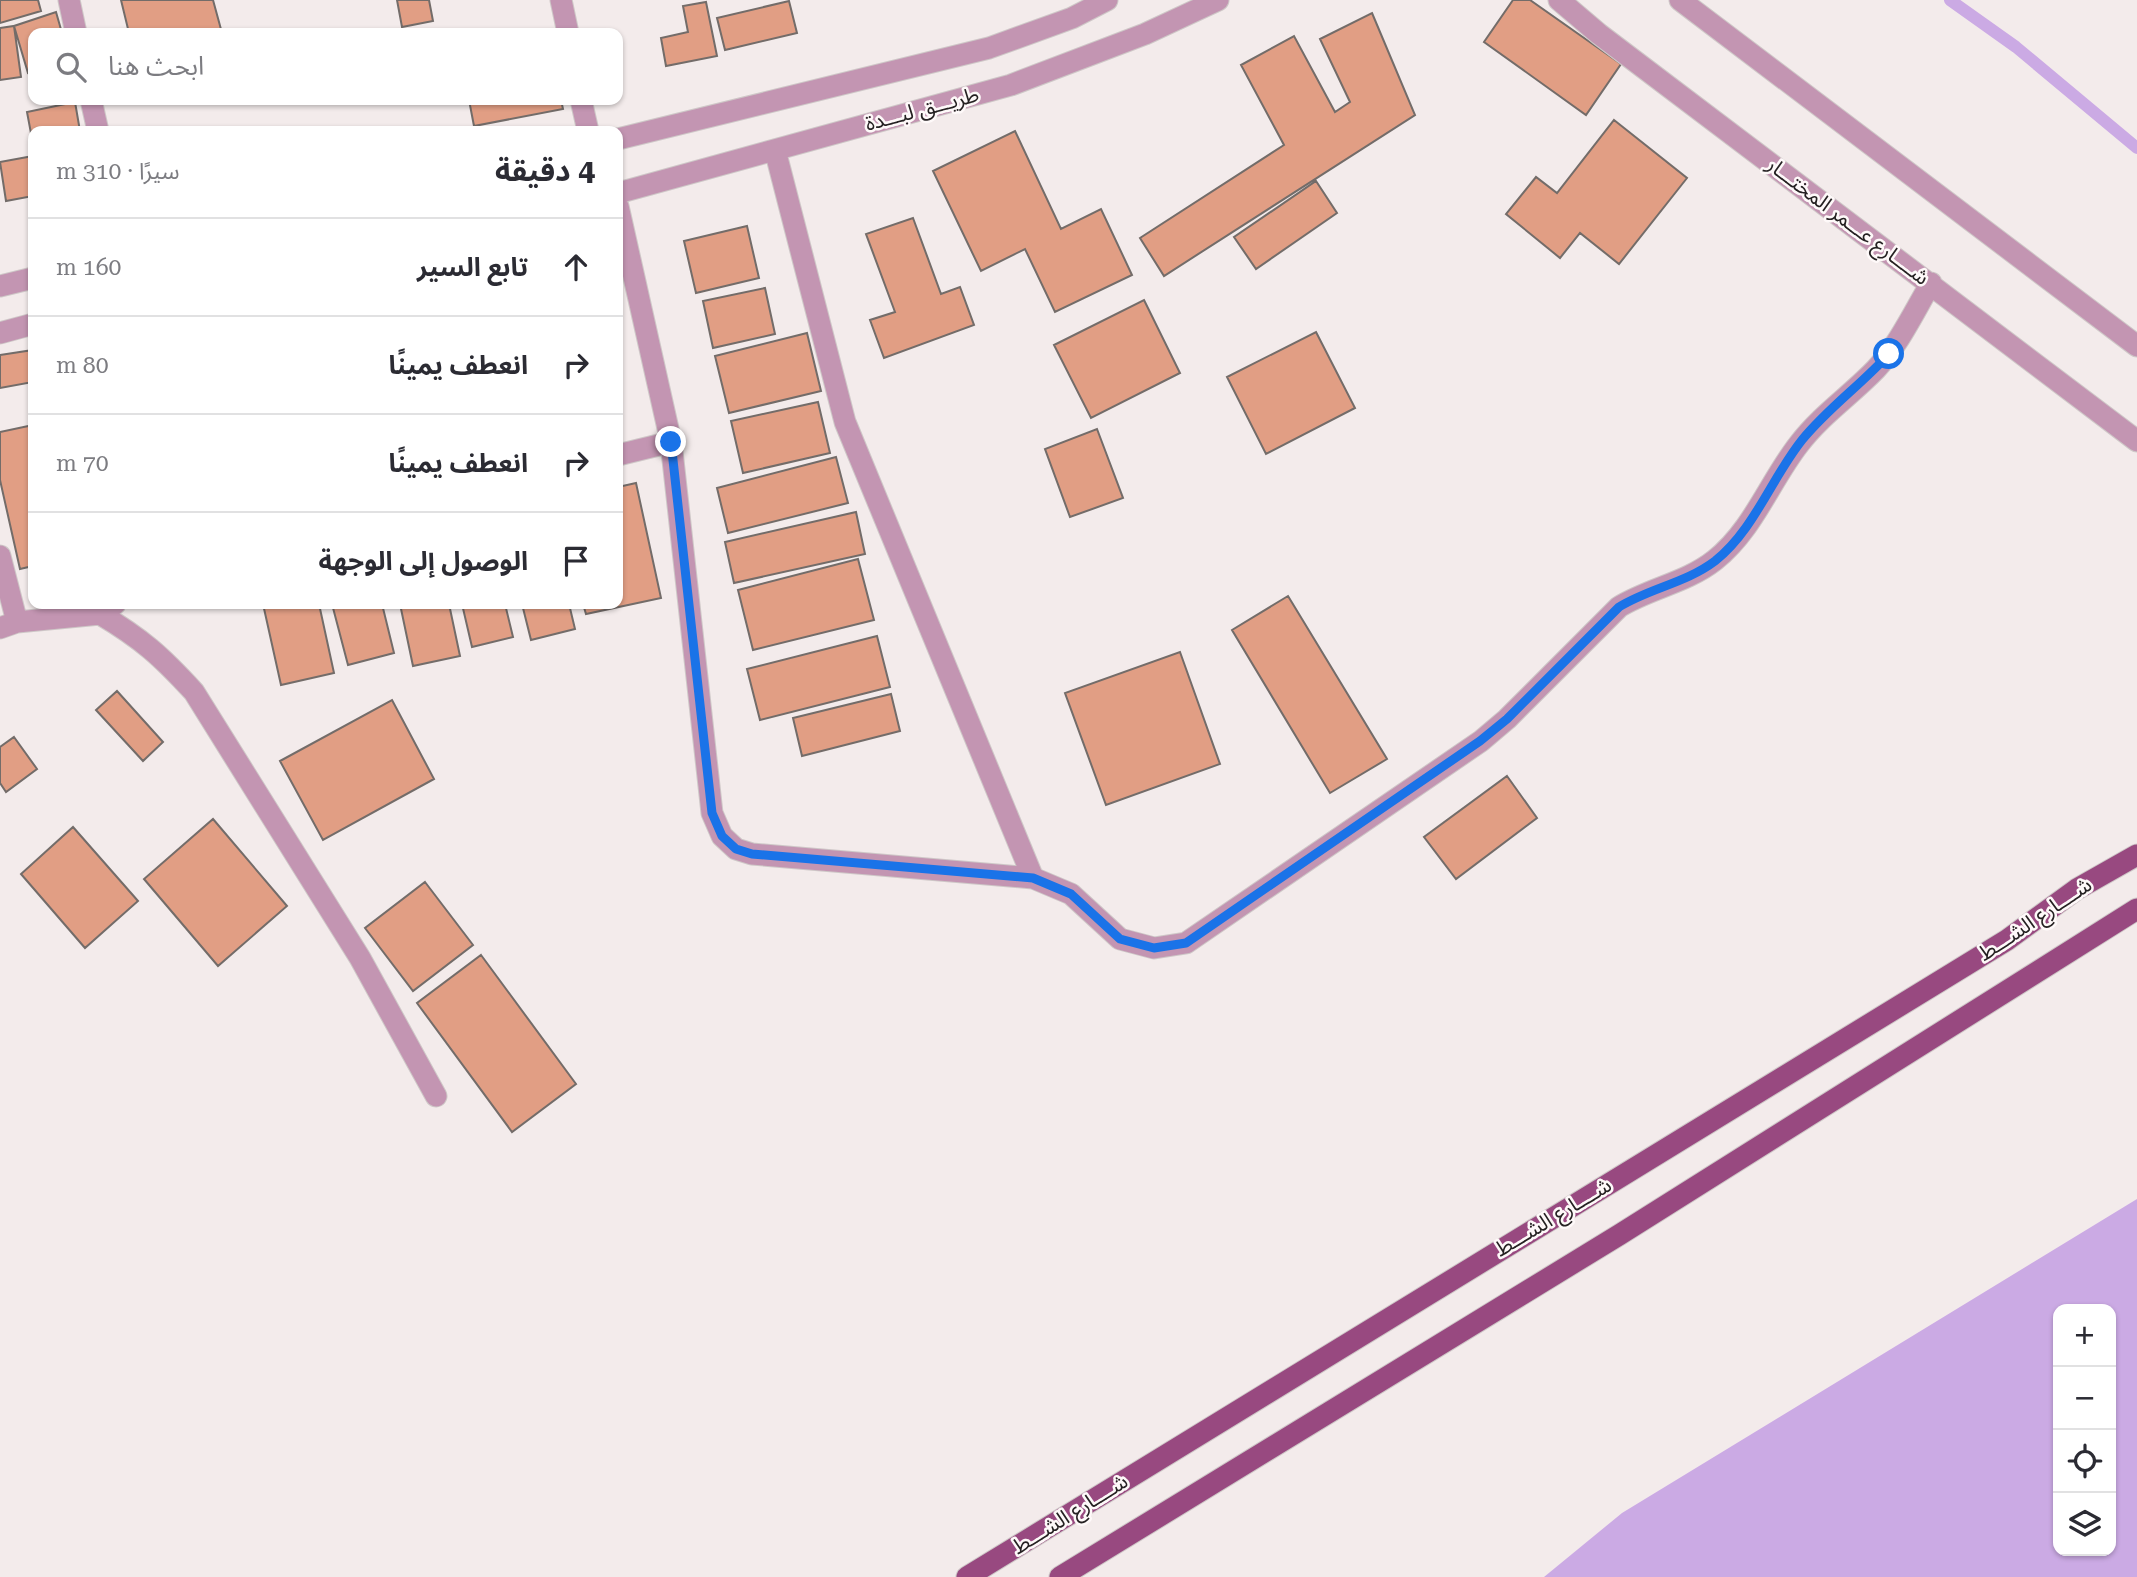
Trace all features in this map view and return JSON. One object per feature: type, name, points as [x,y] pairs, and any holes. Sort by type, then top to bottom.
[{"type":"main road","name":"شــــارع الشـــط","points":[[967,1577],[2007,940],[2077,889],[2137,855]]},
{"type":"main road","name":"شــــارع الشـــط","points":[[1060,1577],[1607,1242],[2137,909]]},
{"type":"street","points":[[69,0],[75,28]]},
{"type":"street","points":[[561,0],[567,28]]},
{"type":"street","name":"طريـــق لبـــدة","points":[[623,138],[1028,36],[1107,0]]},
{"type":"street","name":"طريـــق لبـــدة","points":[[623,192],[1011,85],[1145,34],[1218,0]]},
{"type":"street","name":"شــــارع عـــمر المختـــار","points":[[1559,0],[1599,34],[2137,441]]},
{"type":"street","points":[[1680,0],[2137,346]]},
{"type":"street","points":[[92,105],[97,126]]},
{"type":"street","points":[[583,105],[587,126]]},
{"type":"street","points":[[775,150],[845,422],[1033,878]]},
{"type":"street","points":[[623,228],[671,442],[704,755],[712,813],[722,836],[736,849],[752,854],[1033,878],[1071,894],[1120,939],[1154,948],[1186,943],[1480,741],[1515,712],[1619,607],[1639,595],[1698,573],[1730,547],[1744,531],[1785,463],[1804,438],[1889,354],[1931,283]]},
{"type":"street","points":[[0,286],[28,279]]},
{"type":"street","points":[[0,333],[28,325]]},
{"type":"street","points":[[623,454],[671,442]]},
{"type":"street","points":[[0,556],[8,625],[107,609],[160,655],[194,692],[360,958],[436,1096]]},
{"type":"shaded area","points":[[2137,1199],[2137,1577],[1544,1577],[1622,1513]]},
{"type":"building","points":[[0,0],[38,0],[41,11],[0,23]]},
{"type":"building","points":[[121,0],[213,0],[221,28],[128,28]]},
{"type":"building","points":[[397,0],[429,0],[433,21],[402,27]]},
{"type":"building","points":[[1513,0],[1530,0],[1621,64],[1586,115],[1484,42]]},
{"type":"building","points":[[789,1],[797,33],[725,50],[717,18]]},
{"type":"building","points":[[706,2],[717,56],[666,66],[661,38],[688,32],[683,6]]},
{"type":"building","points":[[56,12],[61,28],[28,28],[28,73],[14,26]]},
{"type":"building","points":[[1372,13],[1415,115],[1164,276],[1140,238],[1284,145],[1241,65],[1294,36],[1335,112],[1350,102],[1320,39]]},
{"type":"building","points":[[14,26],[21,77],[0,80],[0,28]]},
{"type":"building","points":[[61,105],[76,105],[79,126],[30,126],[27,112]]},
{"type":"building","points":[[470,105],[562,105],[563,109],[474,126]]},
{"type":"building","points":[[1614,120],[1687,178],[1619,264],[1580,233],[1560,258],[1506,214],[1536,177],[1557,193]]},
{"type":"building","points":[[1015,131],[1061,229],[1101,209],[1132,275],[1055,312],[1025,249],[981,271],[933,171]]},
{"type":"building","points":[[28,157],[28,197],[6,201],[0,162]]},
{"type":"building","points":[[1316,181],[1337,213],[1256,269],[1234,237]]},
{"type":"building","points":[[913,218],[941,294],[960,287],[974,325],[884,358],[870,320],[895,312],[866,234]]},
{"type":"building","points":[[747,226],[759,278],[696,293],[684,241]]},
{"type":"building","points":[[765,288],[775,334],[713,348],[703,301]]},
{"type":"building","points":[[1144,300],[1180,373],[1091,418],[1054,345]]},
{"type":"building","points":[[1316,332],[1355,408],[1266,454],[1227,377]]},
{"type":"building","points":[[807,333],[821,391],[729,413],[715,356]]},
{"type":"building","points":[[28,351],[28,383],[0,388],[0,355]]},
{"type":"building","points":[[818,402],[830,453],[743,473],[731,421]]},
{"type":"building","points":[[28,426],[28,567],[20,569],[0,480],[0,432]]},
{"type":"building","points":[[1097,429],[1123,498],[1070,517],[1045,449]]},
{"type":"building","points":[[836,457],[848,503],[728,533],[717,488]]},
{"type":"building","points":[[636,483],[661,598],[623,606],[623,486]]},
{"type":"building","points":[[856,512],[865,554],[734,583],[725,542]]},
{"type":"building","points":[[858,559],[874,620],[753,650],[738,590]]},
{"type":"building","points":[[1288,596],[1387,759],[1330,793],[1232,630]]},
{"type":"building","points":[[264,609],[320,609],[334,673],[281,685]]},
{"type":"building","points":[[333,609],[383,609],[394,653],[348,665]]},
{"type":"building","points":[[401,609],[450,609],[460,656],[413,666]]},
{"type":"building","points":[[463,609],[506,609],[513,637],[472,647]]},
{"type":"building","points":[[523,609],[570,609],[575,629],[531,640]]},
{"type":"building","points":[[584,609],[609,609],[586,614]]},
{"type":"building","points":[[877,636],[890,687],[760,720],[747,669]]},
{"type":"building","points":[[1180,652],[1220,764],[1106,805],[1065,693]]},
{"type":"building","points":[[117,691],[163,742],[143,761],[96,710]]},
{"type":"building","points":[[891,694],[900,731],[802,756],[793,718]]},
{"type":"building","points":[[392,700],[434,779],[323,840],[280,761]]},
{"type":"building","points":[[14,737],[37,769],[6,792],[0,783],[0,747]]},
{"type":"building","points":[[1507,776],[1537,818],[1456,879],[1424,837]]},
{"type":"building","points":[[213,819],[287,906],[218,966],[144,879]]},
{"type":"building","points":[[73,827],[138,901],[85,948],[21,874]]},
{"type":"building","points":[[425,882],[473,945],[413,991],[365,928]]},
{"type":"building","points":[[481,955],[576,1084],[512,1132],[417,1003]]},
{"type":"waterway","points":[[1950,0],[2016,47],[2137,148]]},
{"type":"route","points":[[671,442],[704,755],[712,813],[722,836],[736,849],[752,854],[1033,878],[1071,894],[1120,939],[1154,948],[1186,943],[1480,741],[1507,719],[1619,607],[1639,595],[1698,573],[1714,561],[1744,531],[1785,463],[1804,438],[1889,354]]}]
